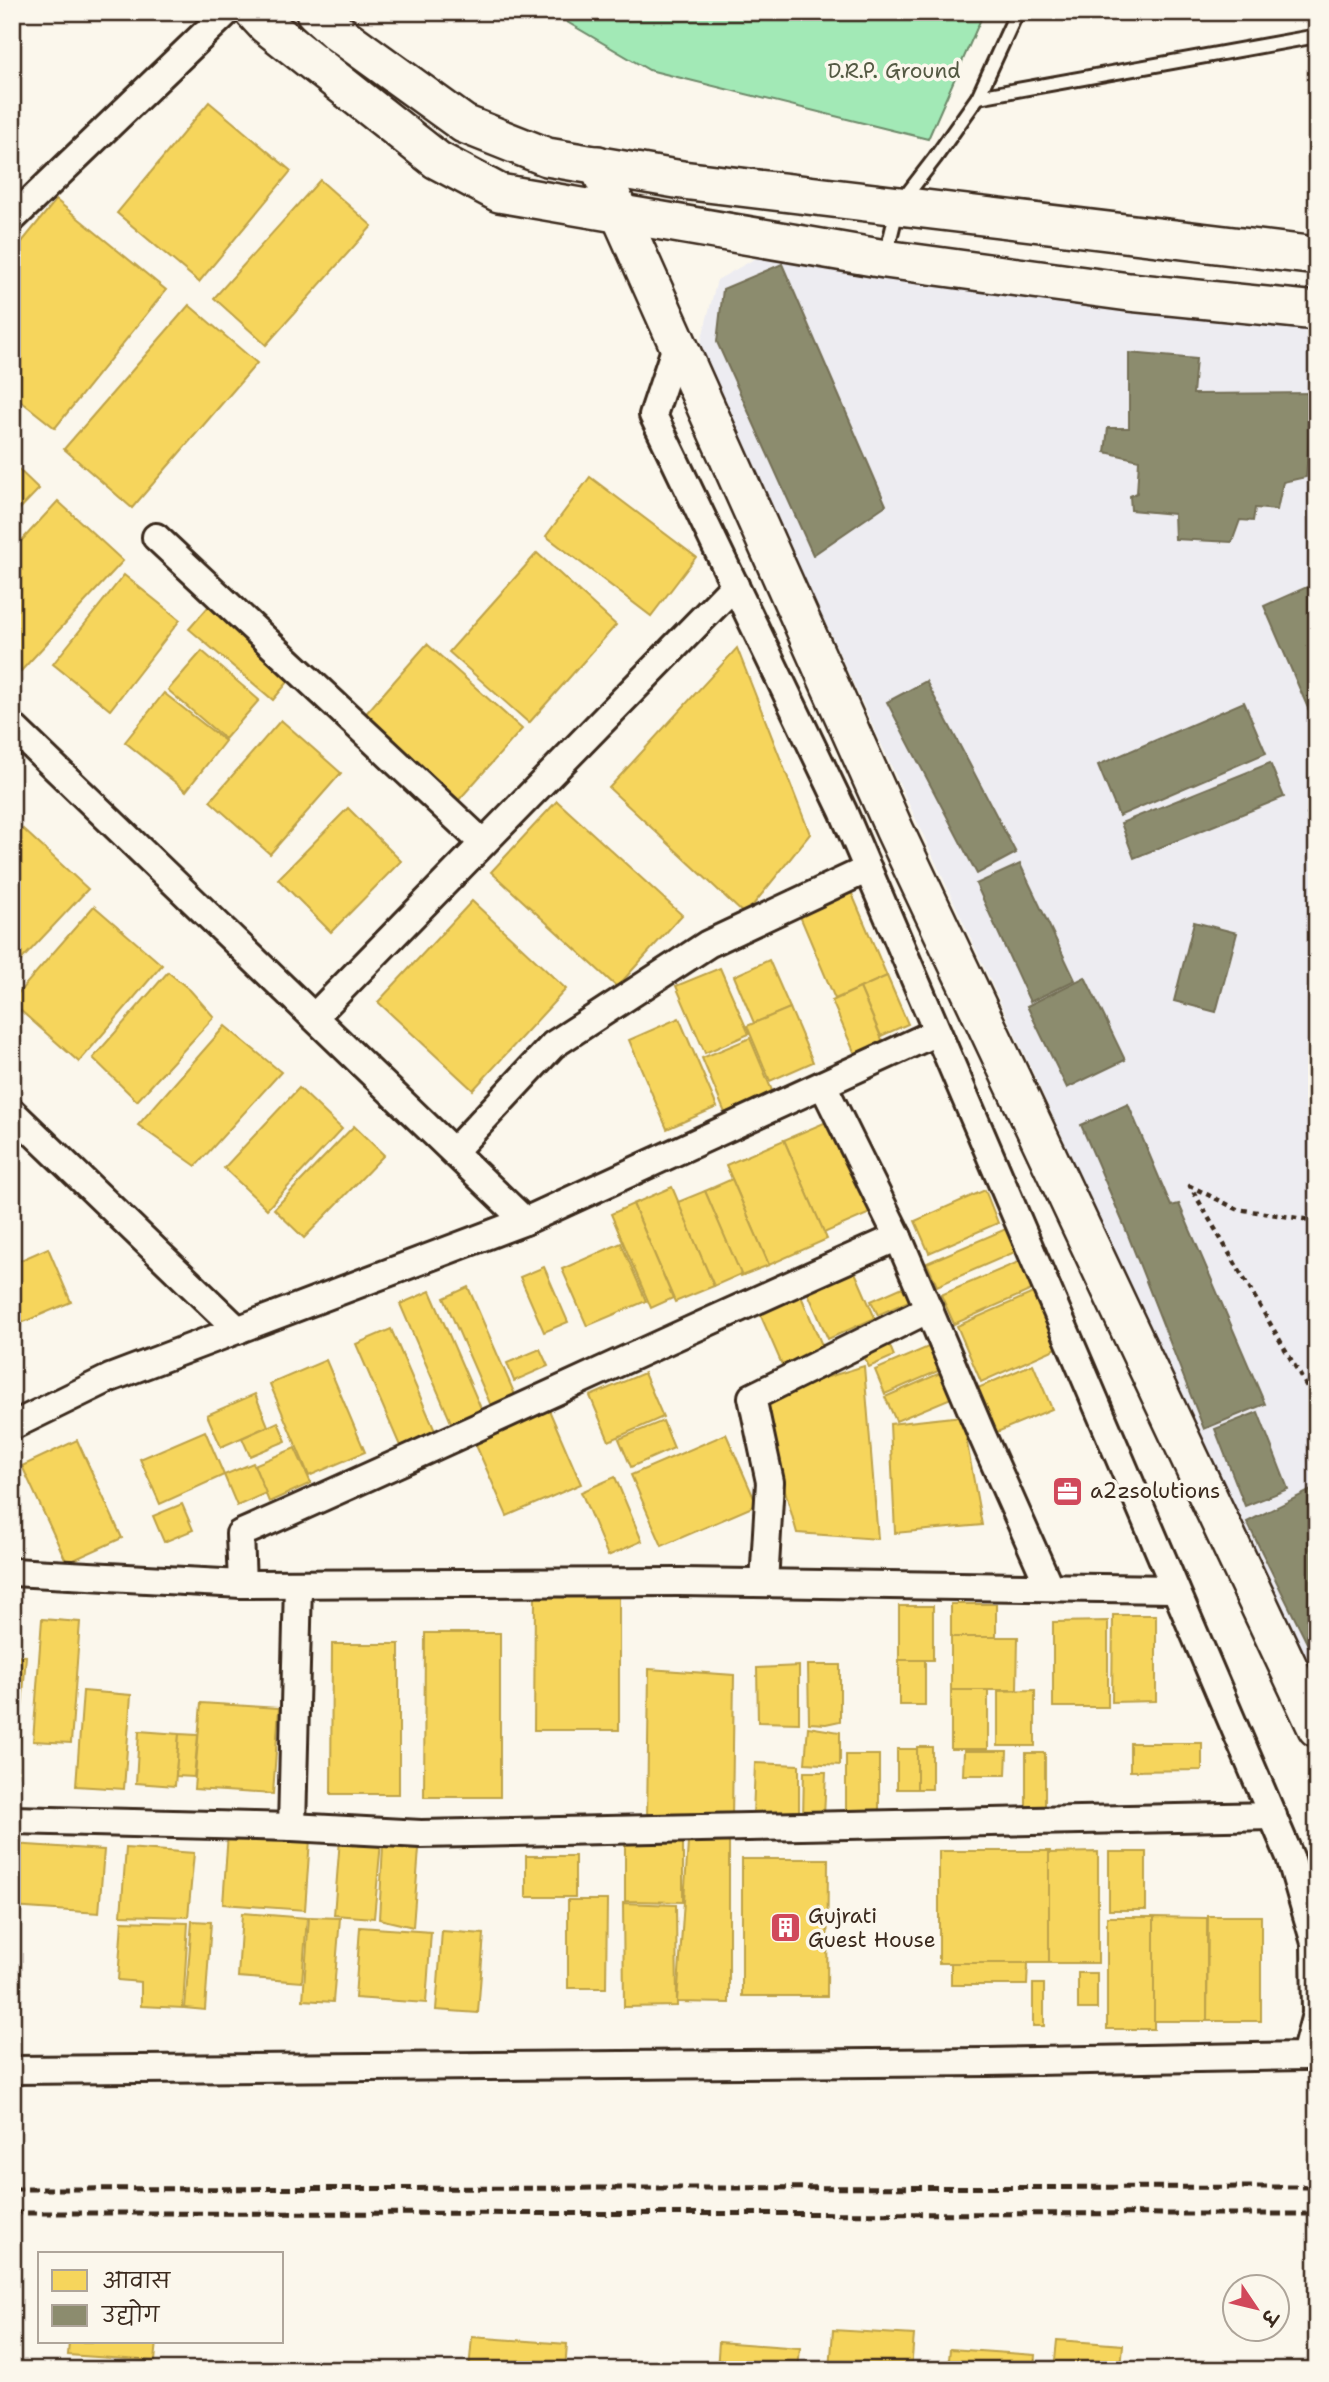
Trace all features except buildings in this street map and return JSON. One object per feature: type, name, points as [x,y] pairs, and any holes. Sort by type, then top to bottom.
[{"type":"main road","points":[[254,12],[266,25],[437,160],[499,192],[885,259],[1129,292],[1317,311]]},
{"type":"main road","points":[[315,12],[337,32],[464,124],[547,157],[682,180],[1317,256]]},
{"type":"main road","points":[[598,165],[895,831],[1317,1728]]},
{"type":"street","points":[[12,219],[227,12]]},
{"type":"street","points":[[12,2070],[988,2062],[1306,2056],[1316,2014],[1315,1943],[1290,1857],[843,811],[653,415],[677,343]]},
{"type":"street","points":[[156,537],[483,843]]},
{"type":"street","points":[[314,1017],[735,585]]},
{"type":"street","points":[[12,726],[526,1221]]},
{"type":"street","points":[[454,1151],[553,1045],[708,944],[868,869]]},
{"type":"street","points":[[12,1426],[110,1378],[526,1221],[937,1032]]},
{"type":"street","points":[[823,1085],[898,1237],[1049,1586]]},
{"type":"street","points":[[12,1112],[238,1330]]},
{"type":"street","points":[[243,1584],[240,1534],[898,1237]]},
{"type":"street","points":[[764,1583],[770,1482],[752,1397],[929,1309]]},
{"type":"street","points":[[12,1572],[243,1584],[764,1583],[1175,1589]]},
{"type":"street","points":[[292,1827],[298,1584]]},
{"type":"street","points":[[12,1820],[292,1827],[421,1834],[1273,1816]]},
{"type":"lane","points":[[885,259],[898,206],[978,97],[1017,12]]},
{"type":"lane","points":[[978,97],[1317,36]]},
{"type":"path","points":[[1307,816],[1317,811]]},
{"type":"path","points":[[1317,1221],[1237,1209],[1190,1186],[1317,1404]]},
{"type":"shaded area","points":[[765,253],[1317,325],[1317,1689],[699,349],[717,280]]},
{"type":"green space","name":"D.R.P. Ground","points":[[550,12],[984,12],[928,139],[649,70]]},
{"type":"railway","points":[[12,2189],[1317,2187]]},
{"type":"railway","points":[[12,2213],[1317,2214]]},
{"type":"place","name":"a2zsolutions","points":[[1067,1491]]},
{"type":"place","name":"Gujrati Guest House","points":[[785,1928]]}]
